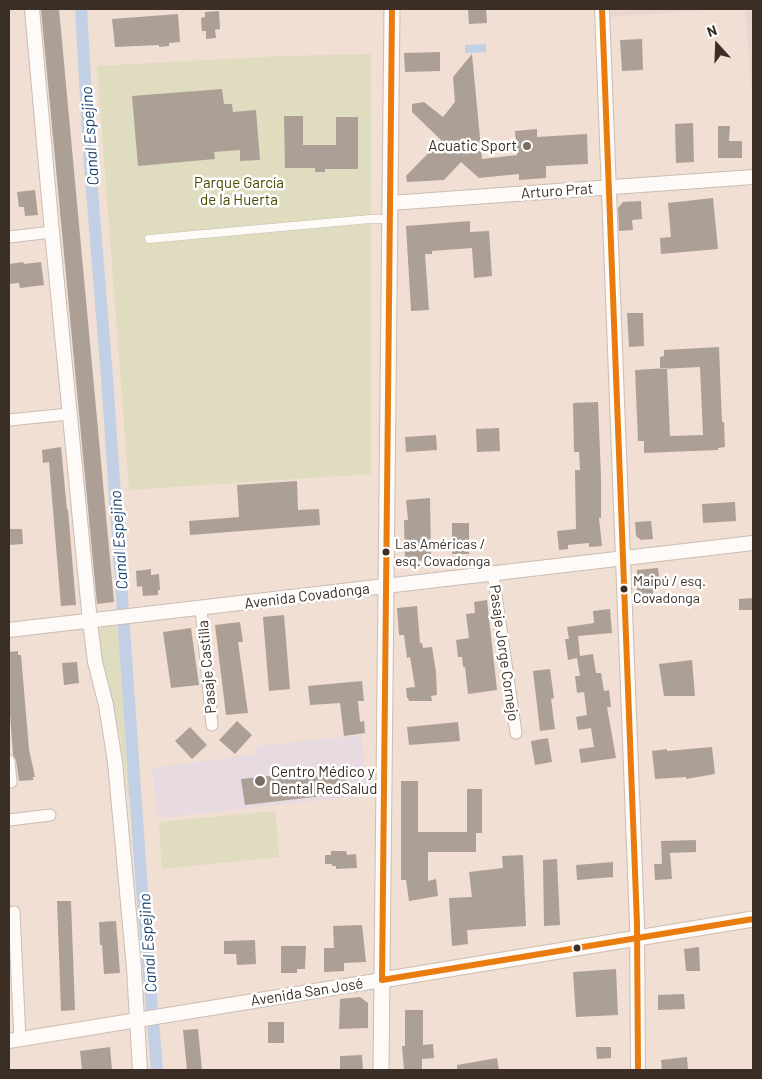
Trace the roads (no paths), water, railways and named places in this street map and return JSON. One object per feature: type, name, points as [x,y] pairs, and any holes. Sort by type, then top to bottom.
[{"type":"main road","points":[[381,1070],[392,9]]},
{"type":"main road","name":"Avenida San José","points":[[382,980],[753,919]]},
{"type":"street","points":[[32,9],[90,622],[95,662],[106,705],[116,762],[140,1020],[140,1070]]},
{"type":"street","points":[[602,9],[637,938],[638,1070]]},
{"type":"street","name":"Arturo Prat","points":[[390,203],[753,177]]},
{"type":"street","points":[[150,239],[370,219],[390,219]]},
{"type":"street","points":[[9,237],[52,232]]},
{"type":"street","points":[[9,420],[69,414]]},
{"type":"street","name":"Avenida Covadonga","points":[[9,630],[142,616],[753,543]]},
{"type":"street","name":"Pasaje Jorge Cornejo","points":[[494,574],[516,733]]},
{"type":"street","name":"Pasaje Castilla","points":[[201,609],[212,725]]},
{"type":"street","points":[[9,761],[11,782]]},
{"type":"street","points":[[9,820],[50,815]]},
{"type":"street","points":[[14,912],[14,1040]]},
{"type":"street","name":"Avenida San José","points":[[14,1040],[382,980]]},
{"type":"water","points":[[486,44],[486,52],[465,53],[465,45]]},
{"type":"waterway","name":"Canal Espejino","points":[[81,9],[90,165],[107,378],[141,877],[157,1070]]},
{"type":"place","name":"Acuatic Sport","points":[[527,146]]},
{"type":"place","name":"Las Américas / esq. Covadonga","points":[[386,552]]},
{"type":"place","name":"Maipú / esq. Covadonga","points":[[624,589]]},
{"type":"place","name":"Centro Médico y Dental RedSalud","points":[[260,781]]},
{"type":"park label","name":"Parque García de la Huerta","points":[[239,192]]}]
